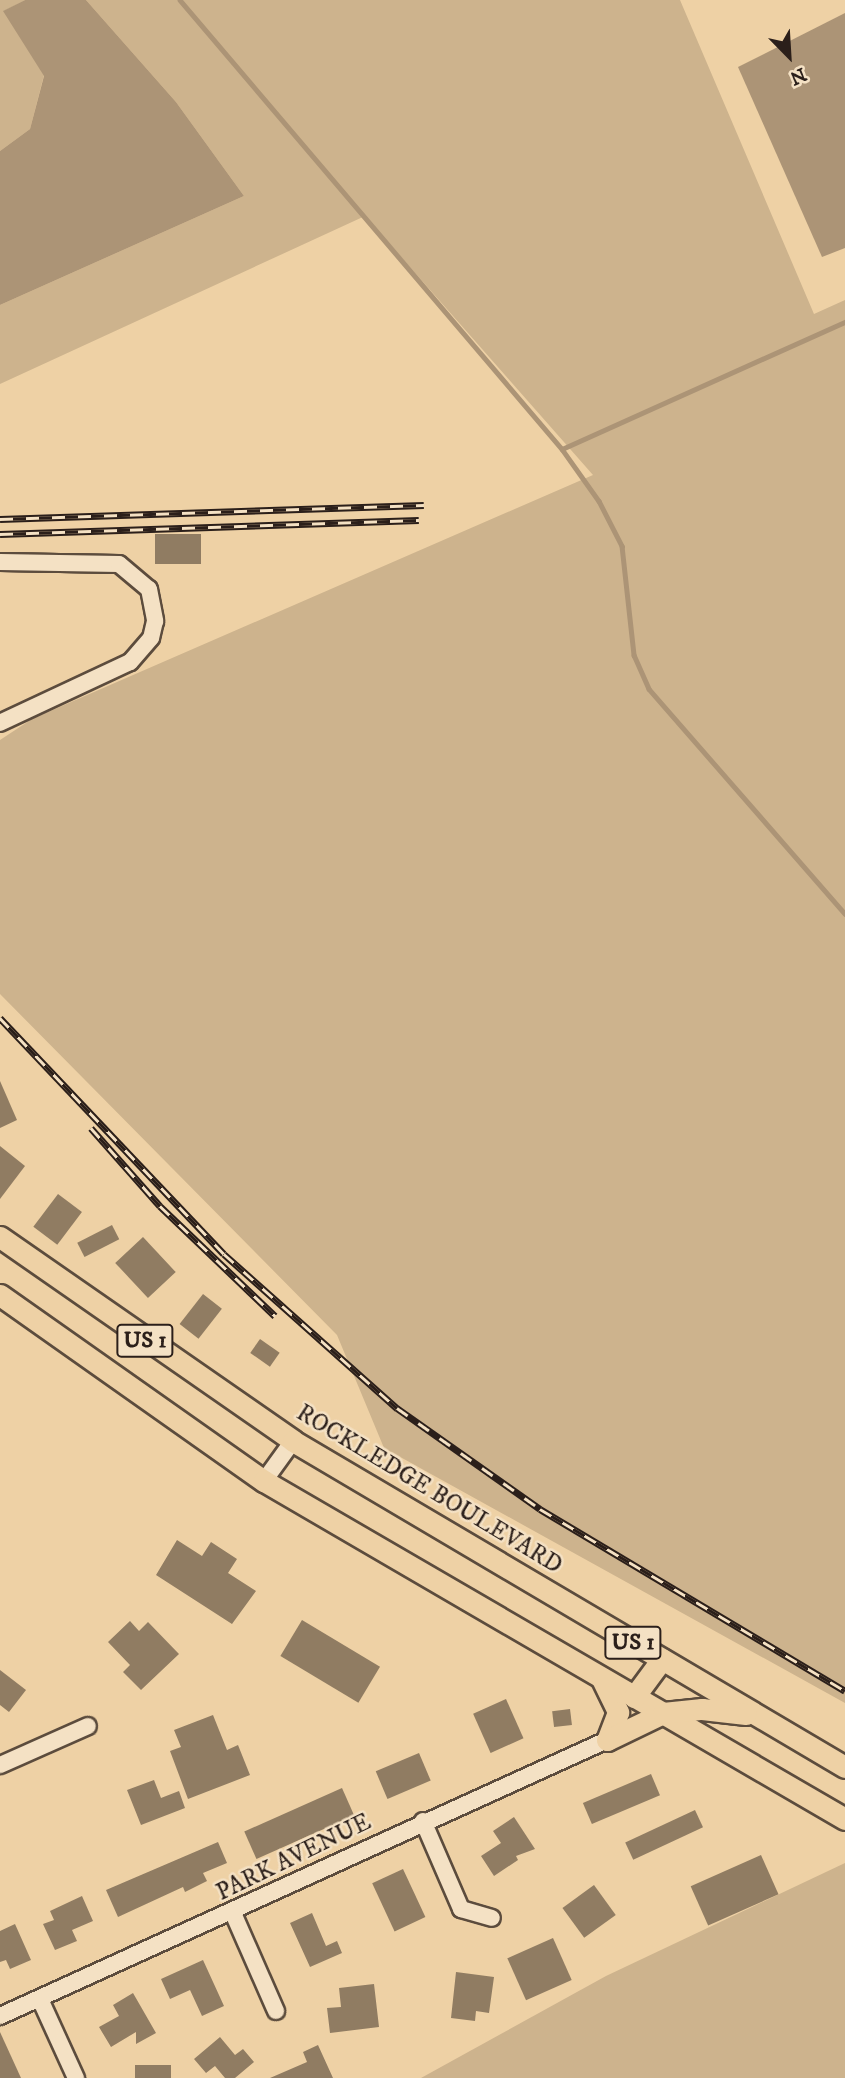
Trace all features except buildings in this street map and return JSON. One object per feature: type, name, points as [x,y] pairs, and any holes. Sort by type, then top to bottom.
[{"type":"main road","name":"ROCKLEDGE BOULEVARD","points":[[0,1237],[293,1441],[845,1767]]},
{"type":"main road","name":"US 1","points":[[0,1295],[264,1481],[845,1819]]},
{"type":"main road","points":[[635,1697],[662,1660]]},
{"type":"main road","points":[[601,1677],[618,1712],[607,1740]]},
{"type":"main road","points":[[607,1740],[663,1713],[702,1709],[755,1715]]},
{"type":"street","points":[[0,562],[119,564],[149,589],[155,621],[151,638],[130,662],[0,723]]},
{"type":"street","points":[[264,1481],[293,1441]]},
{"type":"street","points":[[0,1765],[88,1727]]},
{"type":"street","name":"PARK AVENUE","points":[[0,2016],[233,1913],[423,1821],[607,1740]]},
{"type":"street","points":[[423,1821],[461,1909],[492,1918]]},
{"type":"street","points":[[233,1913],[276,2011]]},
{"type":"street","points":[[40,1999],[76,2078]]},
{"type":"shaded area","points":[[0,0],[25,0],[4,11],[44,75],[30,129],[0,151]]},
{"type":"shaded area","points":[[25,0],[86,0],[176,102],[244,196],[0,305],[0,151],[30,129],[44,76],[3,11]]},
{"type":"shaded area","points":[[86,0],[680,0],[814,314],[845,300],[845,1703],[384,1448],[337,1335],[0,994],[0,740],[32,719],[593,475],[365,216],[0,384],[0,305],[244,196],[176,102]]},
{"type":"shaded area","points":[[845,13],[845,248],[822,257],[738,67]]},
{"type":"shaded area","points":[[845,1863],[845,2078],[421,2078],[606,1976]]},
{"type":"waterway","points":[[180,0],[562,449],[599,501],[622,546],[634,655],[649,689],[845,914]]},
{"type":"waterway","points":[[562,449],[845,322]]},
{"type":"railway","points":[[0,519],[424,505]]},
{"type":"railway","points":[[0,534],[419,520]]},
{"type":"railway","points":[[0,1018],[224,1254],[397,1408],[540,1509],[845,1691]]},
{"type":"railway","points":[[91,1128],[160,1206],[275,1316]]}]
